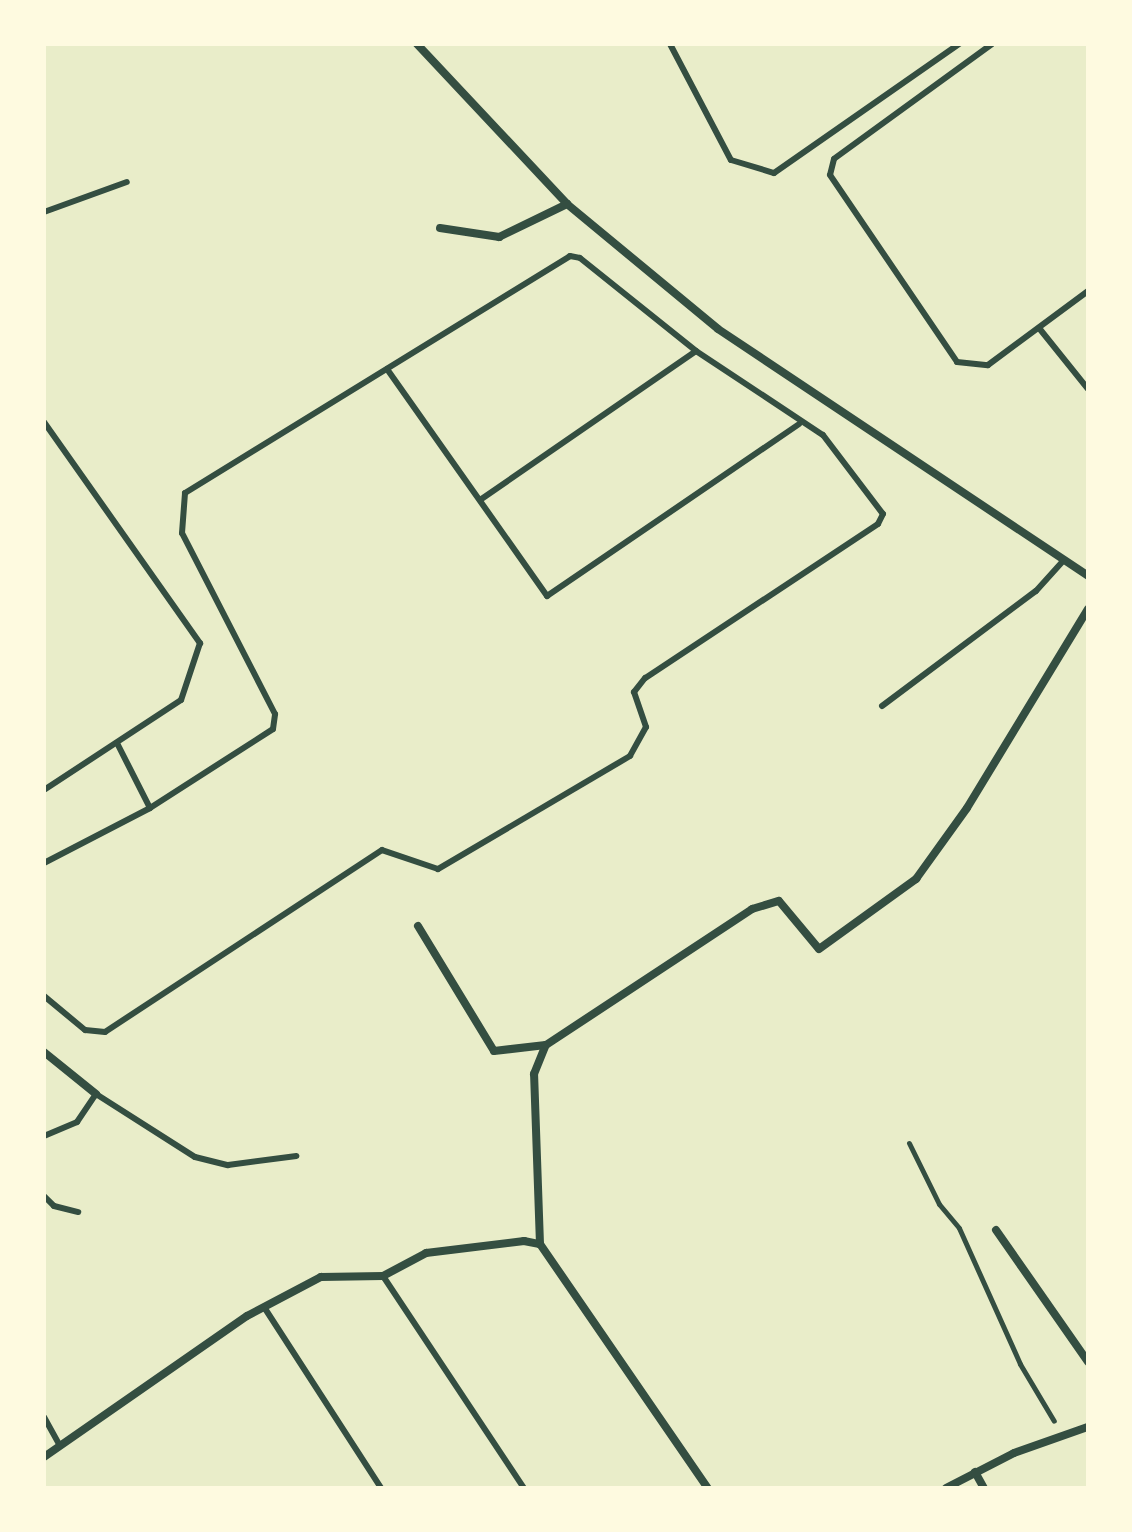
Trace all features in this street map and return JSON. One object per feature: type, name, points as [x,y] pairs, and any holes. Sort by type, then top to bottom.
[{"type":"street","points":[[417,44],[567,204],[718,329],[1088,576]]},
{"type":"street","points":[[440,228],[499,237],[567,204]]},
{"type":"street","points":[[418,926],[494,1051],[546,1045],[752,909],[779,901],[819,949],[916,879],[967,808],[1088,609]]},
{"type":"street","points":[[546,1045],[534,1074],[540,1244],[708,1488]]},
{"type":"street","points":[[44,1052],[96,1094]]},
{"type":"street","points":[[996,1230],[1088,1362]]},
{"type":"street","points":[[44,1457],[264,1307],[321,1277],[383,1276],[426,1253],[524,1241],[540,1244]]},
{"type":"street","points":[[946,1488],[975,1472],[1088,1427]]},
{"type":"street","points":[[975,1472],[984,1488]]},
{"type":"lane","points":[[670,44],[731,160],[774,173],[959,44]]},
{"type":"lane","points":[[992,44],[834,159],[830,175],[957,362],[988,365],[1088,291]]},
{"type":"lane","points":[[44,212],[127,182]]},
{"type":"lane","points":[[44,863],[150,808],[273,729],[275,714],[182,533],[185,493],[570,256],[580,258],[696,351],[799,424],[823,435],[883,514],[878,524],[645,678],[634,692],[646,727],[630,756],[438,869],[382,850],[105,1032],[85,1030],[44,996]]},
{"type":"lane","points":[[1039,328],[1088,389]]},
{"type":"lane","points":[[480,500],[696,351]]},
{"type":"lane","points":[[387,369],[547,596],[799,424]]},
{"type":"lane","points":[[44,422],[200,643],[181,700],[44,790]]},
{"type":"lane","points":[[882,706],[1036,591],[1064,560]]},
{"type":"lane","points":[[117,743],[150,808]]},
{"type":"lane","points":[[44,1136],[77,1122],[96,1094],[195,1157],[228,1165],[296,1156]]},
{"type":"lane","points":[[44,1196],[54,1206],[78,1212]]},
{"type":"lane","points":[[383,1276],[524,1488]]},
{"type":"lane","points":[[264,1307],[381,1488]]},
{"type":"lane","points":[[44,1417],[60,1446]]},
{"type":"path","points":[[909,1143],[939,1204],[959,1228],[1020,1364],[1062,1436]]}]
